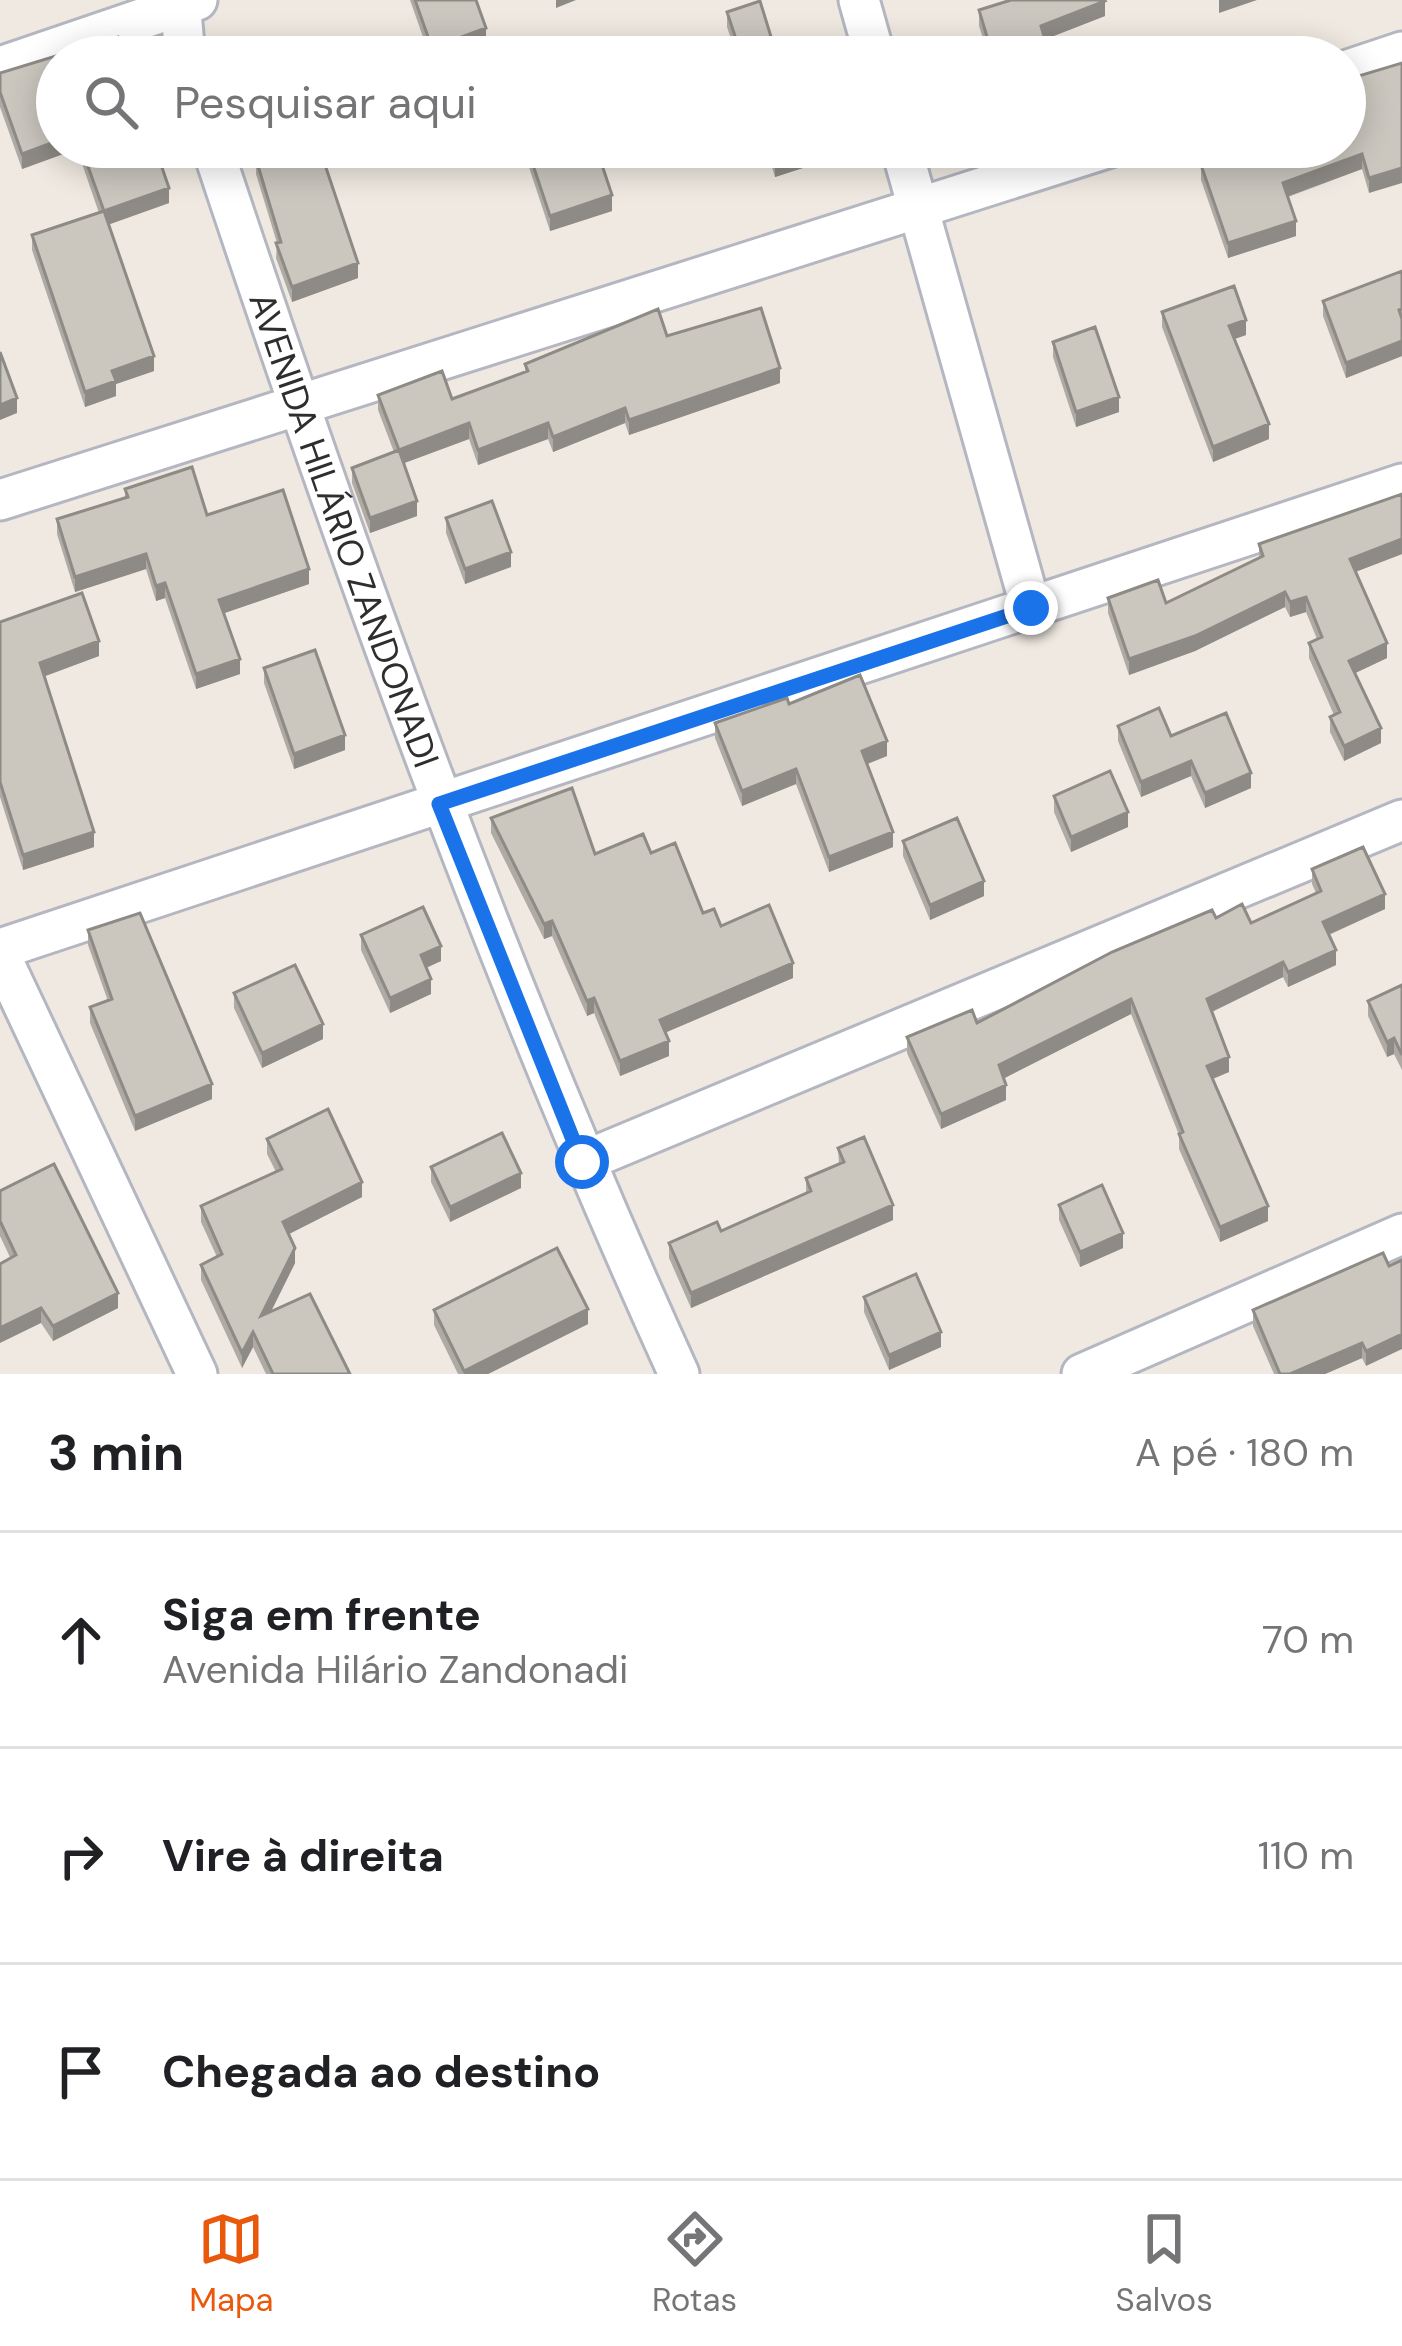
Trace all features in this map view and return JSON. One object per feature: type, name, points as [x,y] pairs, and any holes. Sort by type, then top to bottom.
[{"type":"street","points":[[859,0],[869,36]]},
{"type":"street","points":[[88,36],[185,2],[185,36]]},
{"type":"street","points":[[1366,64],[1402,52]]},
{"type":"street","points":[[0,67],[36,54]]},
{"type":"street","name":"AVENIDA HILÁRIO ZANDONADI","points":[[219,168],[439,804],[582,1162],[679,1374]]},
{"type":"street","points":[[907,168],[1031,608]]},
{"type":"street","points":[[0,500],[1045,168]]},
{"type":"street","points":[[196,1374],[0,952],[1402,484]]},
{"type":"street","points":[[582,1162],[1402,820]]},
{"type":"street","points":[[1082,1374],[1402,1234]]},
{"type":"building","points":[[415,0],[476,0],[486,28],[464,36],[428,36]]},
{"type":"building","points":[[1011,0],[1105,1],[1041,26],[1044,36],[987,36],[979,10]]},
{"type":"building","points":[[760,1],[771,36],[735,36],[727,12]]},
{"type":"building","points":[[36,62],[36,149],[22,154],[0,92],[0,73]]},
{"type":"building","points":[[1402,63],[1402,168],[1369,178],[1366,168],[1366,74]]},
{"type":"building","points":[[89,168],[162,168],[169,188],[104,211]]},
{"type":"building","points":[[259,168],[326,168],[358,263],[292,287],[276,243],[281,242]]},
{"type":"building","points":[[534,168],[603,168],[612,195],[550,216]]},
{"type":"building","points":[[1202,168],[1324,168],[1283,183],[1296,221],[1228,243]]},
{"type":"building","points":[[104,211],[154,356],[112,371],[116,381],[85,392],[32,235]]},
{"type":"building","points":[[1402,271],[1402,341],[1346,363],[1323,301]]},
{"type":"building","points":[[1234,286],[1246,320],[1229,326],[1269,424],[1213,447],[1162,312]]},
{"type":"building","points":[[761,308],[780,368],[629,420],[625,408],[553,437],[548,423],[478,450],[469,423],[399,450],[378,395],[442,371],[452,399],[528,371],[525,364],[658,309],[667,336]]},
{"type":"building","points":[[1095,327],[1119,397],[1076,412],[1053,342]]},
{"type":"building","points":[[0,352],[17,398],[0,405]]},
{"type":"building","points":[[399,450],[417,501],[370,518],[352,468]]},
{"type":"building","points":[[192,467],[207,515],[283,490],[309,569],[219,600],[240,659],[196,674],[165,583],[156,586],[146,554],[75,577],[57,519],[128,497],[125,489]]},
{"type":"building","points":[[1402,494],[1402,539],[1350,559],[1387,643],[1349,661],[1381,728],[1344,746],[1330,717],[1340,712],[1309,643],[1322,637],[1306,597],[1290,602],[1285,592],[1195,636],[1129,659],[1108,598],[1158,580],[1166,603],[1263,556],[1259,544]]},
{"type":"building","points":[[492,501],[511,552],[465,569],[446,518]]},
{"type":"building","points":[[82,593],[99,641],[40,663],[94,832],[23,855],[0,782],[0,622]]},
{"type":"building","points":[[315,650],[345,735],[294,754],[264,668]]},
{"type":"building","points":[[860,675],[887,741],[862,751],[893,832],[829,857],[796,769],[742,791],[715,723],[787,698],[789,704]]},
{"type":"building","points":[[1159,708],[1171,736],[1226,713],[1251,773],[1205,793],[1191,761],[1141,782],[1118,726]]},
{"type":"building","points":[[1110,771],[1128,812],[1071,837],[1054,796]]},
{"type":"building","points":[[572,788],[595,854],[643,834],[651,853],[675,843],[703,913],[714,909],[721,926],[769,905],[793,963],[660,1020],[669,1041],[620,1061],[594,998],[587,1001],[552,921],[544,924],[491,818]]},
{"type":"building","points":[[957,818],[984,881],[930,905],[903,841]]},
{"type":"building","points":[[1363,847],[1385,894],[1323,922],[1336,950],[1288,972],[1283,962],[1207,999],[1229,1057],[1207,1066],[1268,1206],[1220,1227],[1179,1134],[1183,1132],[1131,999],[999,1065],[1006,1085],[941,1114],[907,1037],[972,1010],[977,1023],[1112,952],[1212,910],[1216,918],[1242,904],[1251,923],[1321,891],[1312,869]]},
{"type":"building","points":[[423,907],[441,946],[421,955],[431,979],[390,998],[361,935]]},
{"type":"building","points":[[140,913],[212,1084],[135,1116],[90,1007],[112,999],[88,930]]},
{"type":"building","points":[[295,965],[323,1024],[262,1053],[234,993]]},
{"type":"building","points":[[1402,985],[1402,1055],[1394,1038],[1387,1042],[1368,1001]]},
{"type":"building","points":[[328,1109],[362,1182],[283,1222],[295,1248],[261,1316],[310,1294],[350,1374],[273,1374],[253,1332],[242,1353],[201,1265],[222,1254],[201,1206],[282,1169],[267,1139]]},
{"type":"building","points":[[502,1133],[521,1173],[450,1207],[431,1167]]},
{"type":"building","points":[[864,1137],[893,1205],[691,1293],[669,1243],[717,1222],[721,1231],[811,1191],[806,1178],[844,1162],[838,1148]]},
{"type":"building","points":[[54,1164],[118,1293],[53,1326],[41,1308],[0,1328],[0,1264],[16,1255],[0,1221],[0,1191]]},
{"type":"building","points":[[1102,1185],[1123,1233],[1080,1252],[1059,1205]]},
{"type":"building","points":[[557,1248],[588,1309],[464,1371],[434,1310]]},
{"type":"building","points":[[1383,1253],[1389,1266],[1402,1260],[1402,1334],[1366,1351],[1362,1343],[1280,1374],[1253,1310]]},
{"type":"building","points":[[916,1274],[941,1332],[889,1355],[864,1297]]},
{"type":"route","points":[[582,1162],[439,804],[1031,608]]}]
